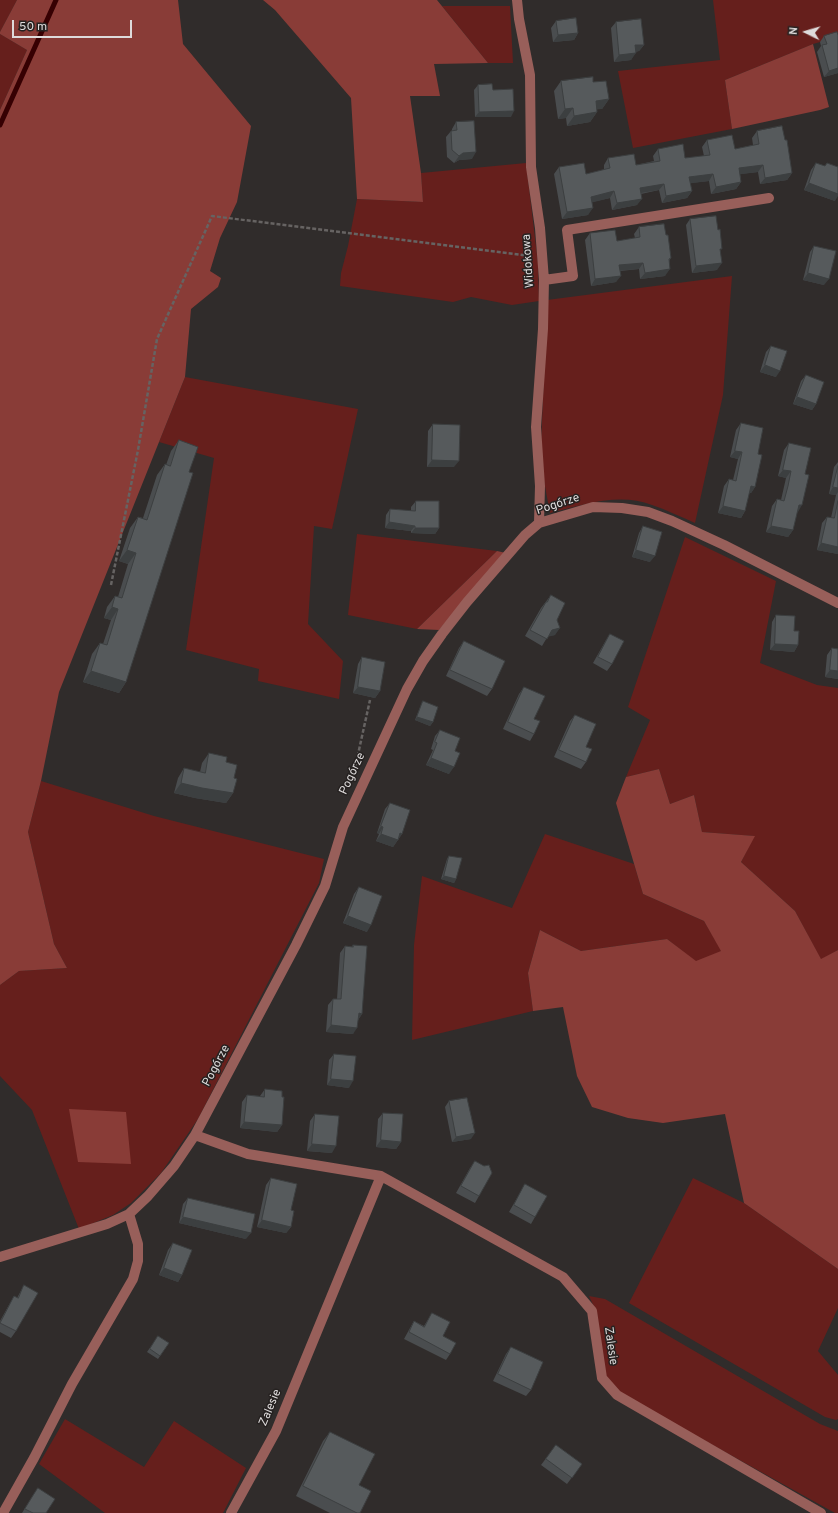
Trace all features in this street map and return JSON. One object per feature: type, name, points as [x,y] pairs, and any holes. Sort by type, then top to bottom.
[{"type":"street","name":"Widokowa","points":[[517,0],[519,19],[530,75],[531,167],[543,257],[544,329],[536,427],[540,486],[540,523]]},
{"type":"street","points":[[544,280],[573,276],[568,230],[769,198]]},
{"type":"street","name":"Pogórze","points":[[0,1257],[107,1224],[130,1214],[174,1166],[195,1135],[296,945],[325,886],[343,827],[407,689],[423,661],[457,614],[525,535],[540,523],[593,507],[622,508],[648,512],[672,521],[724,545],[838,603]]},
{"type":"street","name":"Zalesie","points":[[195,1135],[248,1154],[381,1176],[562,1277],[592,1311],[602,1378],[617,1395],[821,1513]]},
{"type":"street","name":"Zalesie","points":[[231,1513],[276,1431],[381,1176]]},
{"type":"street","points":[[3,1513],[34,1458],[72,1384],[133,1279],[138,1261],[138,1244],[130,1214]]},
{"type":"path","points":[[111,585],[138,450],[157,339],[212,216],[543,257]]},
{"type":"path","points":[[354,768],[370,700]]},
{"type":"shaded area","points":[[0,0],[17,0],[0,32]]},
{"type":"shaded area","points":[[17,0],[178,0],[183,44],[251,126],[237,202],[220,238],[210,271],[221,278],[218,287],[191,309],[185,377],[59,692],[41,781],[28,832],[54,944],[67,968],[19,971],[0,985],[0,110],[27,50],[0,34],[0,32]]},
{"type":"shaded area","points":[[263,0],[437,0],[488,63],[434,64],[440,96],[410,96],[421,173],[423,202],[357,199],[351,98],[275,10]]},
{"type":"shaded area","points":[[713,0],[838,0],[838,37],[813,44],[725,80],[732,129],[633,148],[618,71],[720,60]]},
{"type":"shaded area","points":[[442,6],[510,6],[513,63],[488,63]]},
{"type":"shaded area","points":[[0,34],[27,50],[0,110]]},
{"type":"shaded area","points":[[813,44],[829,107],[732,129],[725,80]]},
{"type":"shaded area","points":[[526,163],[538,263],[539,301],[512,305],[471,297],[453,302],[340,286],[341,273],[357,199],[423,202],[421,173]]},
{"type":"shaded area","points":[[732,276],[723,395],[695,523],[652,505],[639,501],[627,500],[601,501],[550,513],[544,481],[541,445],[547,300]]},
{"type":"shaded area","points":[[185,377],[358,409],[332,529],[314,526],[308,624],[343,661],[339,699],[258,681],[259,669],[186,650],[214,458],[159,442]]},
{"type":"shaded area","points":[[357,534],[497,551],[417,629],[348,615]]},
{"type":"shaded area","points":[[685,537],[776,581],[760,663],[817,685],[838,688],[838,950],[821,960],[795,911],[741,862],[754,836],[702,832],[694,795],[670,804],[659,769],[626,777],[650,720],[628,707]]},
{"type":"shaded area","points":[[497,551],[506,553],[439,630],[417,629]]},
{"type":"shaded area","points":[[659,769],[670,804],[694,795],[702,832],[755,836],[741,862],[795,911],[821,959],[838,950],[838,1269],[744,1203],[725,1114],[663,1123],[628,1118],[592,1107],[577,1076],[563,1007],[533,1011],[528,973],[540,930],[581,951],[667,939],[696,961],[721,951],[704,921],[643,894],[616,803],[626,777]]},
{"type":"shaded area","points":[[41,781],[154,816],[324,859],[319,883],[198,1119],[161,1173],[131,1203],[113,1215],[79,1229],[32,1110],[0,1076],[0,985],[19,971],[67,968],[54,944],[28,832]]},
{"type":"shaded area","points":[[545,834],[634,864],[643,894],[704,921],[722,951],[696,962],[667,939],[581,951],[540,930],[528,973],[533,1011],[412,1040],[414,945],[422,876],[512,908]]},
{"type":"shaded area","points":[[69,1109],[126,1112],[131,1164],[78,1162]]},
{"type":"shaded area","points":[[693,1178],[744,1203],[838,1269],[838,1308],[818,1351],[838,1375],[838,1419],[836,1420],[825,1417],[629,1303]]},
{"type":"shaded area","points":[[589,1296],[605,1299],[820,1424],[838,1431],[838,1513],[835,1513],[617,1392],[605,1376],[597,1313]]},
{"type":"shaded area","points":[[65,1419],[144,1467],[174,1421],[246,1468],[223,1513],[105,1513],[39,1464]]},
{"type":"building","points":[[576,18],[578,33],[558,35],[556,21]]},
{"type":"building","points":[[641,19],[644,45],[635,45],[636,53],[619,55],[616,22]]},
{"type":"building","points":[[837,32],[838,68],[829,71],[822,45],[827,44],[824,36]]},
{"type":"building","points":[[593,77],[593,82],[606,81],[609,99],[596,101],[597,112],[574,116],[573,108],[565,109],[561,81]]},
{"type":"building","points":[[492,84],[493,90],[513,89],[514,111],[479,112],[478,85]]},
{"type":"building","points":[[474,121],[476,152],[463,153],[459,156],[452,150],[451,131],[457,130],[456,122]]},
{"type":"building","points":[[782,126],[785,140],[787,140],[792,173],[765,178],[763,165],[739,168],[741,182],[716,187],[713,174],[689,177],[692,191],[666,196],[664,184],[640,188],[642,199],[617,203],[614,191],[591,197],[593,208],[567,212],[559,167],[584,163],[586,174],[610,168],[608,158],[634,154],[636,165],[660,161],[658,149],[683,144],[685,158],[710,155],[707,140],[732,135],[735,149],[759,144],[757,131]]},
{"type":"building","points":[[816,163],[825,166],[827,163],[838,167],[838,194],[809,183]]},
{"type":"building","points":[[716,216],[718,230],[720,229],[722,263],[696,266],[690,219]]},
{"type":"building","points":[[664,224],[666,235],[668,235],[671,258],[669,259],[670,269],[645,273],[643,263],[619,265],[621,276],[595,279],[590,233],[615,230],[617,241],[640,237],[639,227]]},
{"type":"building","points":[[814,246],[836,251],[829,279],[808,273]]},
{"type":"building","points":[[771,346],[787,351],[780,371],[765,365]]},
{"type":"building","points":[[806,375],[824,382],[816,404],[797,397]]},
{"type":"building","points":[[741,423],[763,428],[758,454],[762,455],[755,487],[751,486],[745,511],[723,506],[729,479],[736,481],[742,452],[735,451]]},
{"type":"building","points":[[433,424],[460,425],[459,461],[432,460]]},
{"type":"building","points":[[179,440],[198,447],[189,472],[193,473],[126,682],[91,671],[100,643],[107,645],[118,609],[112,607],[115,596],[122,598],[136,553],[127,550],[138,517],[147,520],[165,464],[170,466]]},
{"type":"building","points":[[789,443],[811,448],[805,474],[809,475],[802,505],[799,505],[793,530],[771,526],[777,499],[784,501],[788,486],[791,471],[783,470]]},
{"type":"building","points":[[838,466],[838,488],[833,487]]},
{"type":"building","points":[[416,501],[439,501],[439,528],[415,528],[415,526],[389,522],[390,509],[415,511]]},
{"type":"building","points":[[838,501],[838,547],[821,543],[827,517],[834,518]]},
{"type":"building","points":[[643,526],[662,532],[655,556],[636,550]]},
{"type":"building","points":[[551,595],[565,603],[557,620],[560,628],[552,630],[547,639],[530,630]]},
{"type":"building","points":[[776,615],[795,616],[794,631],[799,631],[798,645],[775,644]]},
{"type":"building","points":[[610,634],[624,641],[612,664],[598,657]]},
{"type":"building","points":[[464,641],[505,661],[492,689],[450,670]]},
{"type":"building","points":[[832,648],[838,649],[838,671],[830,670]]},
{"type":"building","points":[[362,657],[385,662],[380,691],[358,687]]},
{"type":"building","points":[[524,687],[545,696],[534,719],[540,721],[534,734],[508,722]]},
{"type":"building","points":[[423,701],[438,707],[433,722],[417,717]]},
{"type":"building","points":[[575,715],[596,724],[586,747],[592,749],[586,762],[559,750]]},
{"type":"building","points":[[440,730],[460,738],[455,751],[460,753],[454,767],[431,758]]},
{"type":"building","points":[[209,753],[227,757],[226,762],[237,765],[234,778],[237,779],[233,793],[181,783],[184,768],[205,773]]},
{"type":"building","points":[[390,803],[410,810],[402,834],[400,833],[398,840],[381,834],[383,827],[381,826]]},
{"type":"building","points":[[449,856],[462,858],[456,879],[444,876]]},
{"type":"building","points":[[359,887],[382,896],[371,925],[348,916]]},
{"type":"building","points":[[353,945],[367,946],[362,1014],[359,1013],[357,1028],[331,1025],[333,999],[341,999],[345,946],[353,947]]},
{"type":"building","points":[[334,1054],[356,1056],[353,1081],[331,1079]]},
{"type":"building","points":[[265,1089],[282,1091],[282,1097],[284,1097],[282,1125],[244,1122],[247,1095],[264,1097]]},
{"type":"building","points":[[467,1098],[475,1133],[456,1137],[449,1101]]},
{"type":"building","points":[[383,1113],[403,1114],[401,1142],[381,1140]]},
{"type":"building","points":[[315,1114],[339,1116],[336,1146],[312,1144]]},
{"type":"building","points":[[475,1161],[484,1166],[489,1165],[492,1173],[479,1196],[461,1186]]},
{"type":"building","points":[[271,1178],[297,1184],[291,1210],[294,1211],[291,1227],[262,1220]]},
{"type":"building","points":[[525,1184],[547,1196],[535,1217],[514,1205]]},
{"type":"building","points":[[188,1198],[255,1214],[251,1233],[183,1217]]},
{"type":"building","points":[[173,1243],[192,1250],[182,1275],[164,1268]]},
{"type":"building","points":[[24,1285],[38,1293],[16,1331],[0,1323],[14,1296],[18,1298]]},
{"type":"building","points":[[432,1313],[450,1322],[443,1336],[456,1343],[450,1354],[409,1332],[414,1321],[424,1327]]},
{"type":"building","points":[[158,1336],[169,1343],[160,1356],[150,1349]]},
{"type":"building","points":[[511,1347],[543,1362],[531,1390],[498,1374]]},
{"type":"building","points":[[330,1432],[375,1454],[359,1485],[371,1491],[360,1513],[357,1513],[303,1486]]},
{"type":"building","points":[[556,1445],[582,1464],[572,1478],[546,1459]]},
{"type":"building","points":[[38,1488],[55,1499],[46,1513],[33,1513],[25,1509]]},
{"type":"waterway","points":[[0,125],[56,0]]}]
